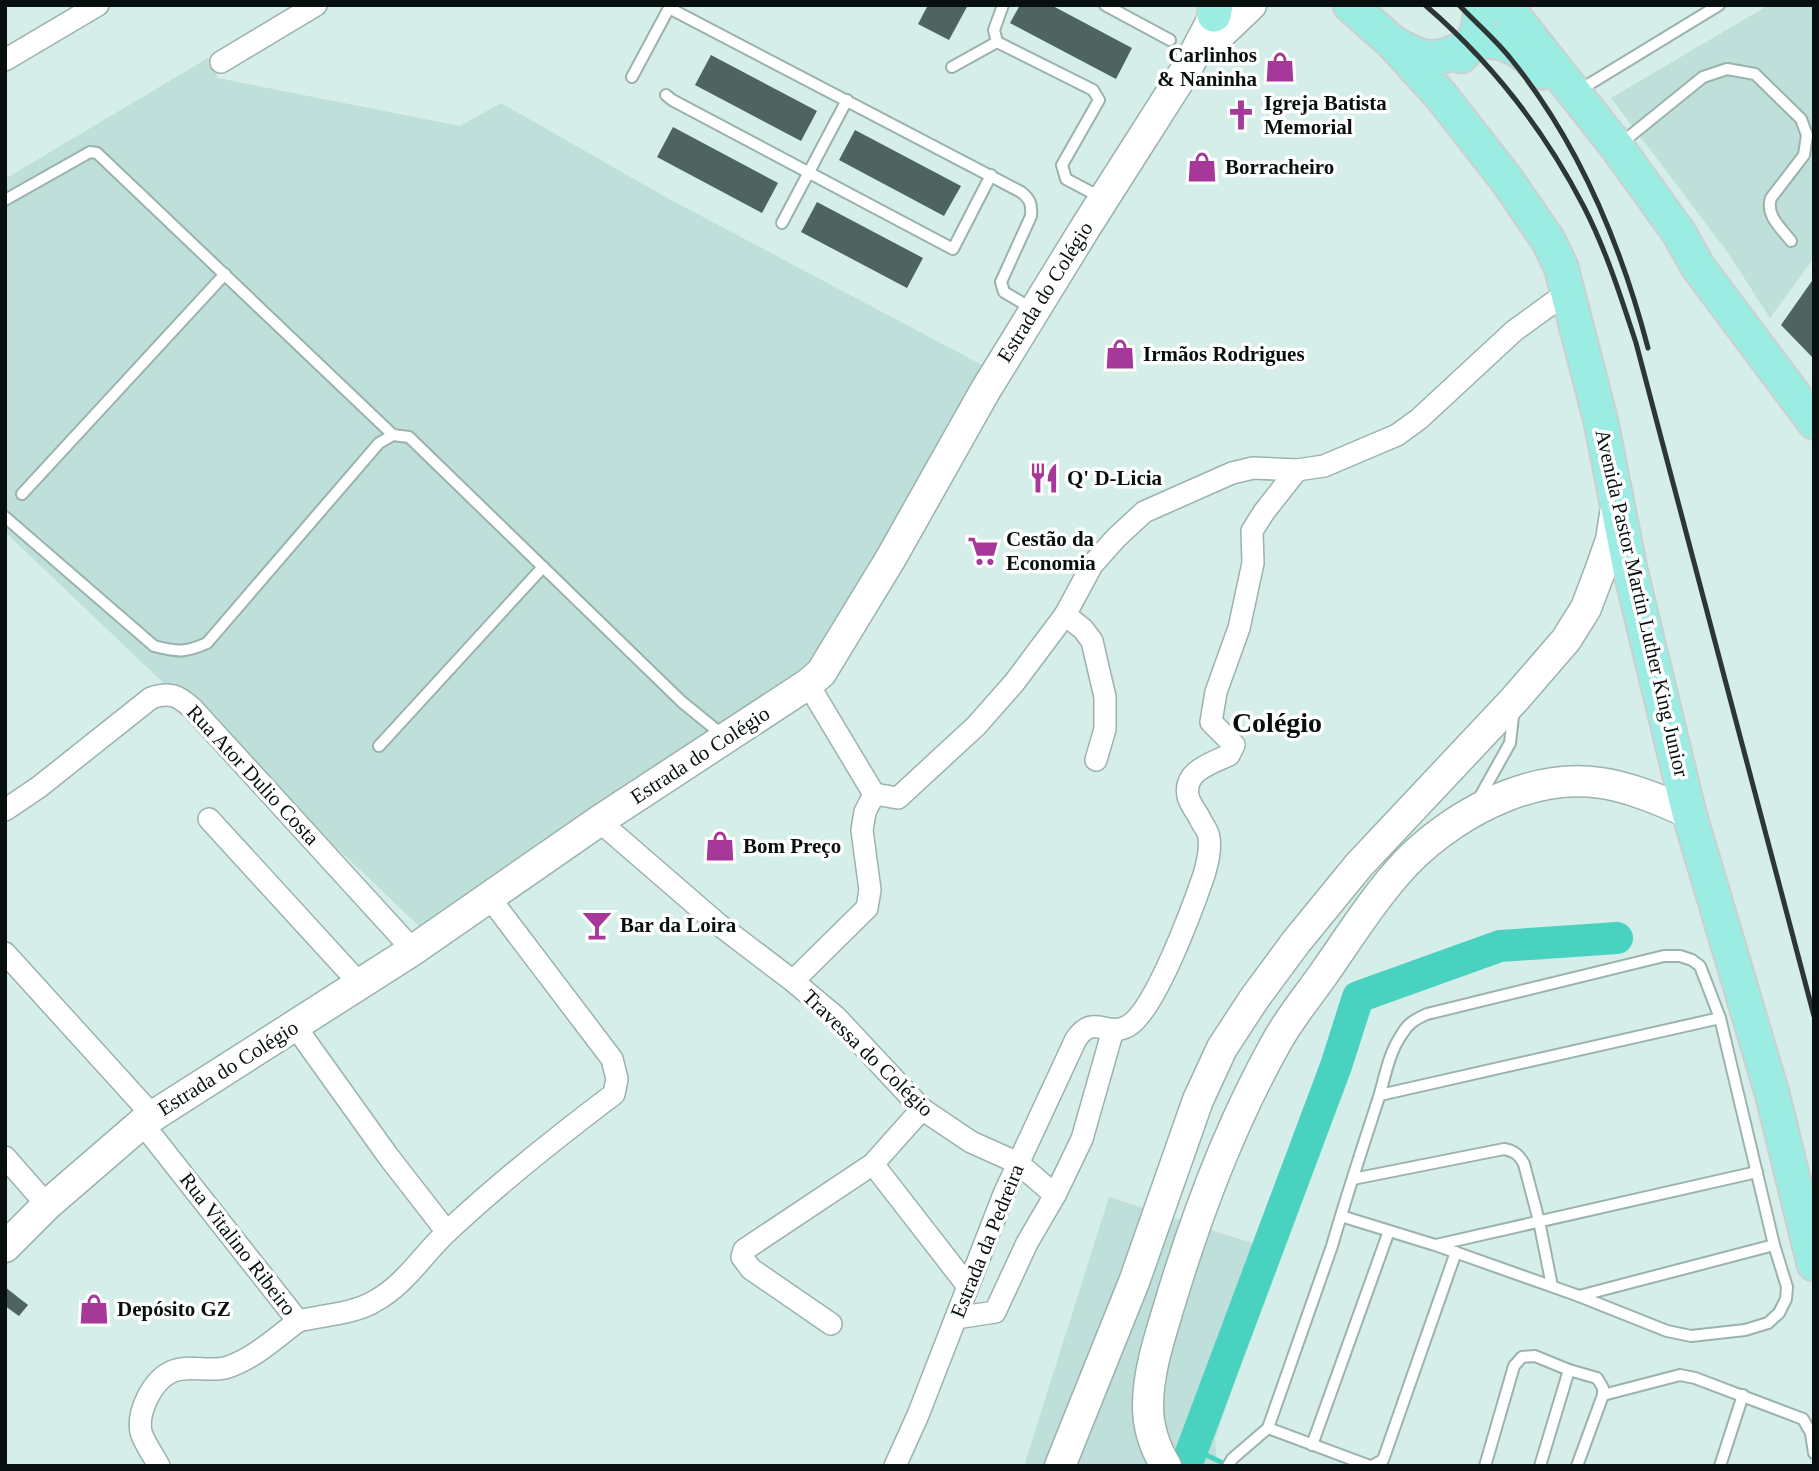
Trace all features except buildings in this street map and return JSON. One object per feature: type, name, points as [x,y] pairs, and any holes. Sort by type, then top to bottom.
[{"type":"main road","name":"Avenida Pastor Martin Luther King Junior","points":[[1350,5],[1392,43],[1443,97],[1490,156],[1548,240],[1561,267],[1601,422],[1630,569],[1689,813],[1772,1093],[1814,1264]]},
{"type":"main road","points":[[1481,5],[1479,32],[1472,45],[1456,61],[1449,75],[1449,87],[1452,97],[1490,156]]},
{"type":"main road","points":[[1505,5],[1617,147],[1679,233],[1698,267],[1814,422]]},
{"type":"main road","points":[[1392,43],[1425,57],[1450,55],[1485,41],[1506,45],[1524,54],[1536,64],[1633,202],[1667,241],[1698,267]]},
{"type":"street","points":[[5,60],[98,5]]},
{"type":"street","points":[[221,62],[316,5]]},
{"type":"street","name":"Estrada do Colégio","points":[[1187,68],[1251,5]]},
{"type":"street","name":"Estrada do Colégio","points":[[5,1247],[47,1206],[147,1119],[413,950],[599,821],[821,673],[1034,310],[1187,68],[1217,8]]},
{"type":"street","points":[[808,684],[874,794],[884,798],[898,798],[976,726],[1014,683],[1065,615],[1092,565],[1144,512],[1232,472],[1253,468],[1297,470],[1324,466],[1397,435],[1419,419],[1514,331],[1569,291]]},
{"type":"street","points":[[956,1318],[995,1312],[1027,1243],[1055,1195],[1082,1139],[1113,1030],[1127,1027],[1137,1019],[1162,979],[1209,856],[1209,836],[1188,796],[1189,781],[1199,769],[1229,755],[1234,746],[1211,722],[1216,692],[1239,628],[1253,563],[1252,531],[1297,470]]},
{"type":"street","points":[[1060,1466],[1134,1282],[1198,1100],[1222,1048],[1296,942],[1359,865],[1515,699],[1566,640],[1586,608],[1611,540],[1617,504]]},
{"type":"street","points":[[1065,615],[1083,629],[1092,641],[1105,697],[1105,729],[1096,760]]},
{"type":"street","name":"Rua Ator Dulio Costa","points":[[5,810],[40,787],[151,698],[178,695],[413,950]]},
{"type":"street","points":[[1166,1466],[1151,1430],[1148,1406],[1158,1344],[1199,1210],[1240,1116],[1277,1041],[1377,897],[1399,871],[1435,837],[1471,813],[1528,789],[1581,780],[1617,784],[1648,794],[1689,813]]},
{"type":"street","points":[[793,981],[867,908],[870,890],[862,830],[865,812],[874,794]]},
{"type":"street","points":[[209,819],[360,984]]},
{"type":"street","name":"Travessa do Colégio","points":[[599,821],[718,924],[835,1017],[922,1109],[971,1143],[1018,1163],[1055,1195]]},
{"type":"street","name":"Rua Vitalino Ribeiro","points":[[5,953],[147,1119],[298,1321],[372,1304],[404,1280],[447,1232],[544,1147],[614,1094],[617,1079],[612,1059],[489,897]]},
{"type":"street","points":[[1240,1020],[1277,1041]]},
{"type":"street","name":"Estrada da Pedreira","points":[[895,1466],[1018,1163],[1076,1039],[1083,1029],[1091,1025],[1113,1030]]},
{"type":"street","points":[[295,1026],[388,1156],[447,1232]]},
{"type":"street","points":[[1198,1100],[1240,1116]]},
{"type":"street","points":[[831,1324],[751,1269],[742,1257],[744,1250],[873,1164],[922,1109]]},
{"type":"street","points":[[5,1157],[47,1206]]},
{"type":"street","points":[[873,1164],[967,1285]]},
{"type":"street","points":[[159,1466],[142,1434],[141,1418],[147,1400],[161,1380],[171,1371],[225,1368],[252,1355],[298,1321]]},
{"type":"lane","points":[[1003,5],[994,30],[997,41],[1093,90],[1099,100],[1062,165],[1066,179],[1103,199]]},
{"type":"lane","points":[[1105,5],[1170,40]]},
{"type":"lane","points":[[1576,92],[1718,5]]},
{"type":"lane","points":[[632,77],[669,8],[1021,192],[1029,199],[1031,216],[1001,282],[1004,292],[1034,310]]},
{"type":"lane","points":[[952,67],[997,41]]},
{"type":"lane","points":[[1617,147],[1703,77],[1727,69],[1755,74],[1801,119],[1807,135],[1804,155],[1768,205],[1770,215],[1791,241]]},
{"type":"lane","points":[[666,95],[953,249],[991,175]]},
{"type":"lane","points":[[782,223],[847,100]]},
{"type":"lane","points":[[5,200],[90,152],[97,153],[393,435],[409,437],[682,702],[727,738]]},
{"type":"lane","points":[[22,494],[225,274]]},
{"type":"lane","points":[[5,517],[154,646],[187,652],[207,643],[379,443],[393,435]]},
{"type":"lane","points":[[379,746],[543,567]]},
{"type":"lane","points":[[1471,813],[1510,743],[1515,699]]},
{"type":"lane","points":[[1230,1462],[1268,1428],[1300,1343],[1388,1063],[1401,1034],[1412,1021],[1427,1014],[1664,956],[1680,956],[1700,966],[1720,1018],[1774,1245],[1787,1287],[1786,1299],[1779,1313],[1768,1323],[1745,1330],[1691,1336],[1667,1331],[1456,1252],[1341,1216]]},
{"type":"lane","points":[[1380,1095],[1720,1018]]},
{"type":"lane","points":[[1353,1179],[1504,1149],[1512,1151],[1520,1156],[1524,1164],[1552,1286]]},
{"type":"lane","points":[[1435,1245],[1758,1172]]},
{"type":"lane","points":[[1312,1445],[1389,1231]]},
{"type":"lane","points":[[1579,1296],[1774,1245]]},
{"type":"lane","points":[[1268,1428],[1371,1466],[1383,1460],[1456,1252]]},
{"type":"lane","points":[[1485,1466],[1514,1366],[1522,1357],[1535,1356],[1597,1378],[1603,1388],[1603,1395],[1577,1466]]},
{"type":"lane","points":[[1541,1466],[1569,1370]]},
{"type":"lane","points":[[1603,1395],[1680,1375],[1695,1378],[1803,1419],[1811,1433],[1814,1452]]},
{"type":"lane","points":[[1720,1466],[1743,1395]]},
{"type":"shaded area","points":[[1769,5],[1814,5],[1814,258],[1770,318],[1728,253],[1611,98]]},
{"type":"shaded area","points":[[208,58],[218,78],[460,126],[501,103],[669,199],[984,366],[822,665],[422,929],[5,532],[5,179]]},
{"type":"shaded area","points":[[1109,1197],[1280,1252],[1215,1439],[1217,1466],[1024,1466]]},
{"type":"waterway","points":[[1186,1466],[1336,1066],[1358,997],[1500,946],[1617,938]]},
{"type":"waterway","points":[[1194,1449],[1229,1466]]},
{"type":"railway","points":[[1425,5],[1494,73],[1534,124],[1569,179],[1606,257],[1636,343],[1814,1016]]},
{"type":"railway","points":[[1459,5],[1511,59],[1535,91],[1577,160],[1611,233],[1648,348]]},
{"type":"place","name":"Carlinhos & Naninha","points":[[1280,67]]},
{"type":"place","name":"Igreja Batista Memorial","points":[[1241,115]]},
{"type":"place","name":"Borracheiro","points":[[1202,167]]},
{"type":"place","name":"Irmãos Rodrigues","points":[[1120,354]]},
{"type":"place","name":"Q' D-Licia","points":[[1044,478]]},
{"type":"place","name":"Cestão da Economia","points":[[983,551]]},
{"type":"place","name":"Bom Preço","points":[[720,846]]},
{"type":"place","name":"Bar da Loira","points":[[597,925]]},
{"type":"place","name":"Depósito GZ","points":[[94,1309]]},
{"type":"district","name":"Colégio","points":[[1277,722]]}]
